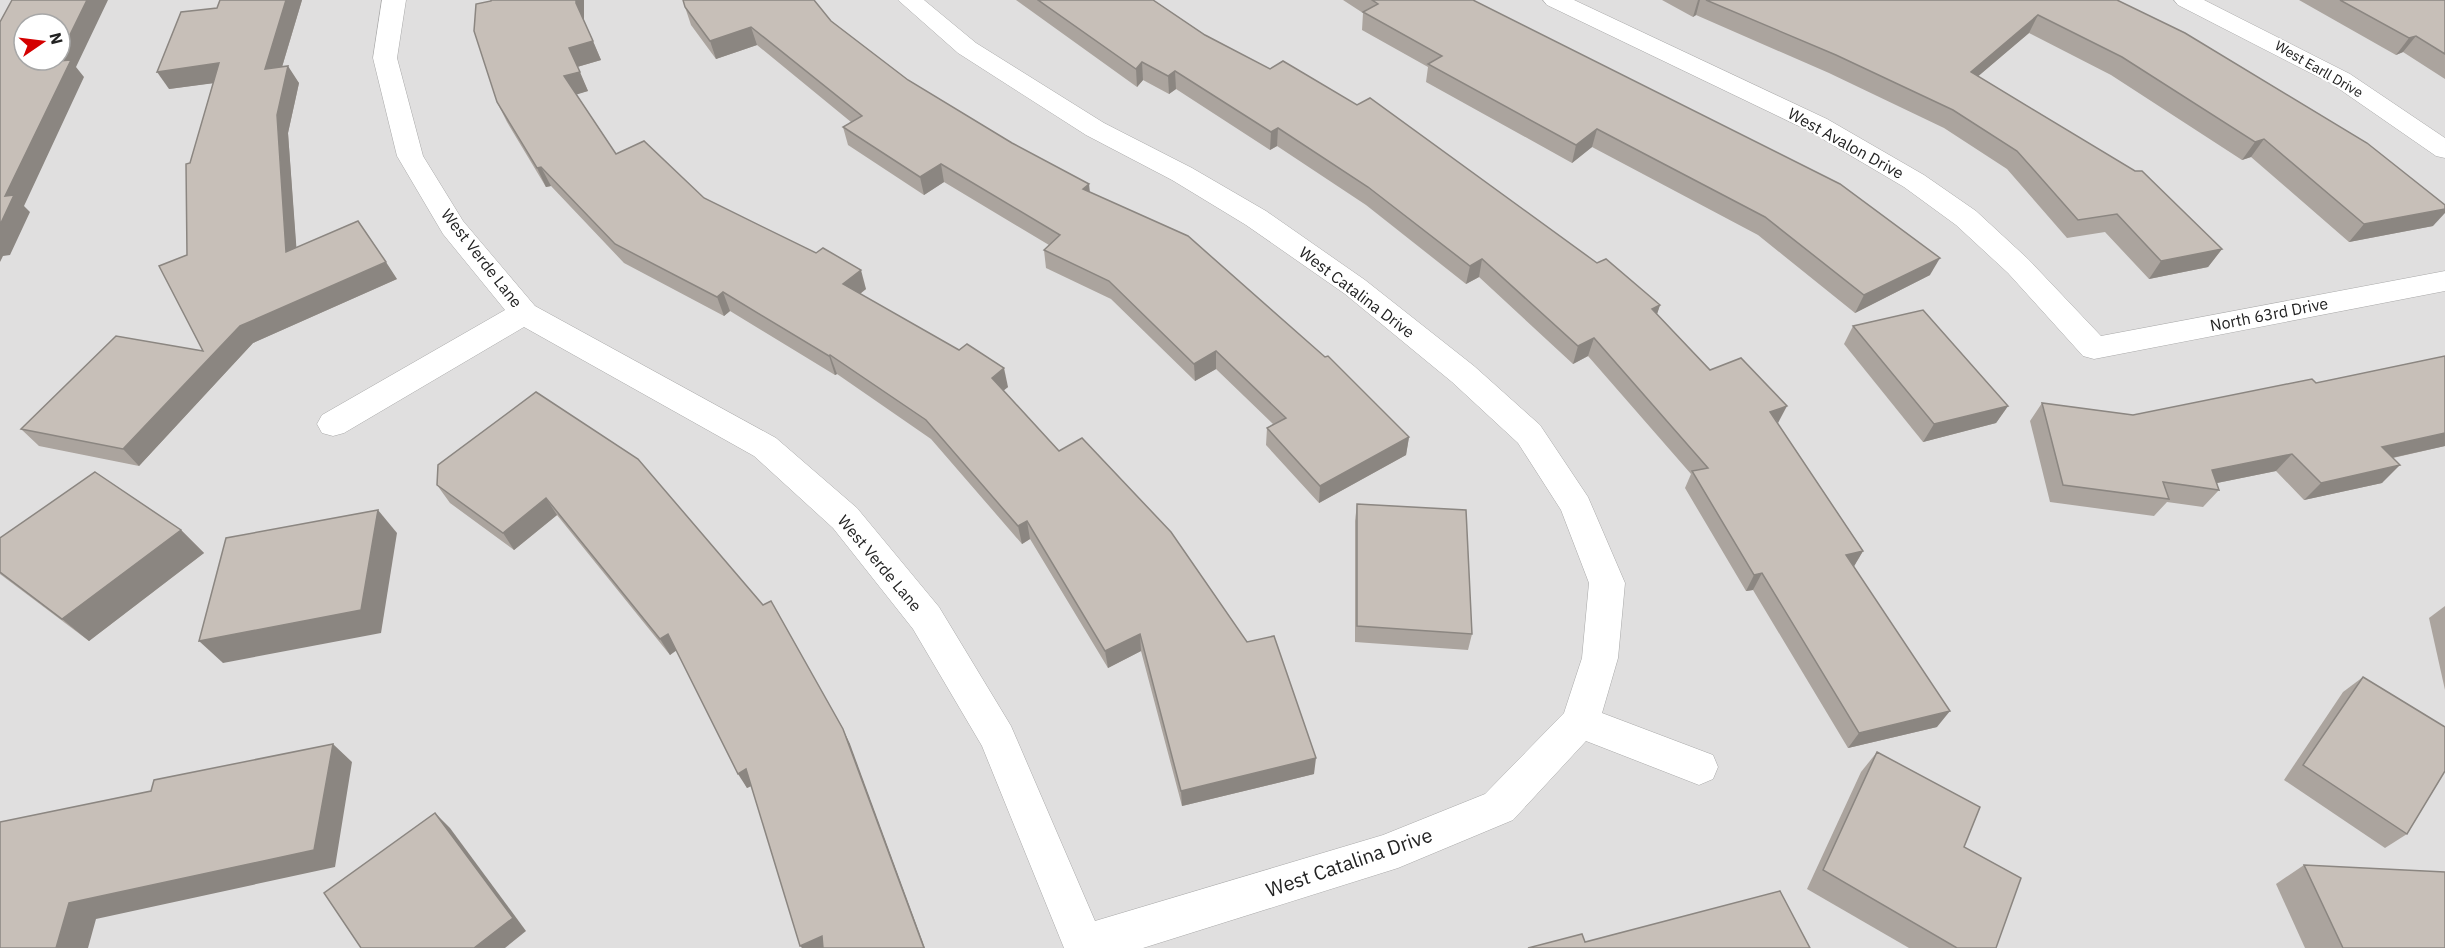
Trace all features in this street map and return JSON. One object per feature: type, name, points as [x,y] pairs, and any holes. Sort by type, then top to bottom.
[{"type":"street","name":"West Verde Lane","points":[[394,0],[385,58],[410,156],[453,227],[524,313],[765,447],[845,518],[926,618],[998,738],[1085,946]]},
{"type":"street","name":"West Catalina Drive","points":[[910,0],[967,48],[1095,129],[1182,174],[1265,224],[1355,287],[1463,374],[1529,434],[1576,506],[1607,583],[1600,658],[1580,722],[1499,807],[1384,854],[1085,946]]},
{"type":"street","name":"West Avalon Drive","points":[[1555,0],[1818,125],[1914,181],[1966,218],[2001,250],[2094,348]]},
{"type":"street","name":"West Earll Drive","points":[[2186,0],[2340,79],[2445,150]]},
{"type":"street","name":"North 63rd Drive","points":[[2094,348],[2445,281]]},
{"type":"street","name":"West Verde Lane","points":[[333,424],[524,313]]},
{"type":"street","points":[[1580,722],[1700,767]]},
{"type":"shaded area","points":[[0,0],[2445,0],[2445,948],[0,948]]},
{"type":"building","points":[[12,0],[87,0],[72,31],[72,12],[12,12],[12,72],[65,72],[5,196],[14,195],[0,225],[0,22]]},
{"type":"building","points":[[220,0],[286,0],[265,69],[288,66],[277,115],[286,252],[358,221],[386,262],[240,326],[123,449],[21,429],[116,336],[203,351],[159,266],[187,255],[186,164],[190,163],[219,63],[157,72],[181,12],[217,8]]},
{"type":"building","points":[[491,0],[576,0],[593,41],[569,48],[580,72],[564,76],[616,154],[644,141],[704,198],[816,253],[823,248],[861,270],[843,284],[959,350],[967,344],[1004,368],[992,378],[1059,451],[1082,438],[1171,532],[1247,642],[1274,636],[1316,758],[1181,791],[1140,634],[1105,651],[1027,521],[1018,526],[926,420],[830,355],[723,292],[717,297],[615,244],[541,167],[537,168],[497,102],[474,31],[476,4]]},
{"type":"building","points":[[683,0],[814,0],[831,21],[908,80],[1012,143],[1089,184],[1083,189],[1188,236],[1325,357],[1328,356],[1409,437],[1320,486],[1267,428],[1286,418],[1216,351],[1194,364],[1109,281],[1044,250],[1060,235],[941,164],[920,177],[843,127],[862,116],[751,27],[710,41],[685,7]]},
{"type":"building","points":[[1038,0],[1153,0],[1205,35],[1270,69],[1283,61],[1357,105],[1370,98],[1597,263],[1606,259],[1660,305],[1652,309],[1710,370],[1741,358],[1787,406],[1770,412],[1863,551],[1846,555],[1950,711],[1859,733],[1762,573],[1754,575],[1692,471],[1708,468],[1594,338],[1578,346],[1482,259],[1470,266],[1368,187],[1278,128],[1271,132],[1175,71],[1168,76],[1142,62],[1136,69]]},
{"type":"building","points":[[1372,0],[1473,0],[1840,184],[1940,258],[1864,295],[1765,217],[1597,129],[1576,145],[1428,64],[1442,56],[1363,12],[1378,4]]},
{"type":"building","points":[[1706,0],[2117,0],[2185,33],[2367,143],[2445,205],[2445,209],[2364,224],[2264,139],[2255,142],[2122,57],[2038,15],[1971,72],[2135,171],[2142,171],[2222,249],[2161,261],[2117,214],[2078,220],[2017,151],[1953,110],[1836,55]]},
{"type":"building","points":[[2340,0],[2445,0],[2445,54],[2416,36],[2409,38]]},
{"type":"building","points":[[1923,310],[2008,406],[1934,424],[1853,326]]},
{"type":"building","points":[[2445,356],[2445,433],[2382,447],[2400,465],[2321,483],[2292,454],[2212,470],[2219,490],[2163,482],[2169,499],[2063,485],[2042,403],[2133,415],[2312,379],[2316,383]]},
{"type":"building","points":[[536,392],[638,459],[763,605],[771,601],[843,729],[924,948],[823,948],[822,936],[800,946],[746,769],[738,774],[668,634],[660,639],[546,498],[503,533],[437,485],[438,465]]},
{"type":"building","points":[[95,472],[181,530],[62,619],[0,572],[0,538]]},
{"type":"building","points":[[1357,504],[1466,510],[1472,634],[1357,626]]},
{"type":"building","points":[[378,510],[361,610],[199,641],[226,538]]},
{"type":"building","points":[[2363,677],[2445,727],[2445,771],[2407,834],[2303,765]]},
{"type":"building","points":[[333,744],[314,850],[69,903],[56,948],[0,948],[0,822],[151,791],[154,780]]},
{"type":"building","points":[[1877,752],[1980,807],[1964,847],[2021,878],[1996,948],[1957,948],[1823,870]]},
{"type":"building","points":[[435,813],[513,918],[474,948],[361,948],[324,893]]},
{"type":"building","points":[[2304,865],[2445,872],[2445,948],[2343,948]]},
{"type":"building","points":[[1780,891],[1810,948],[1528,948],[1582,934],[1585,942]]}]
